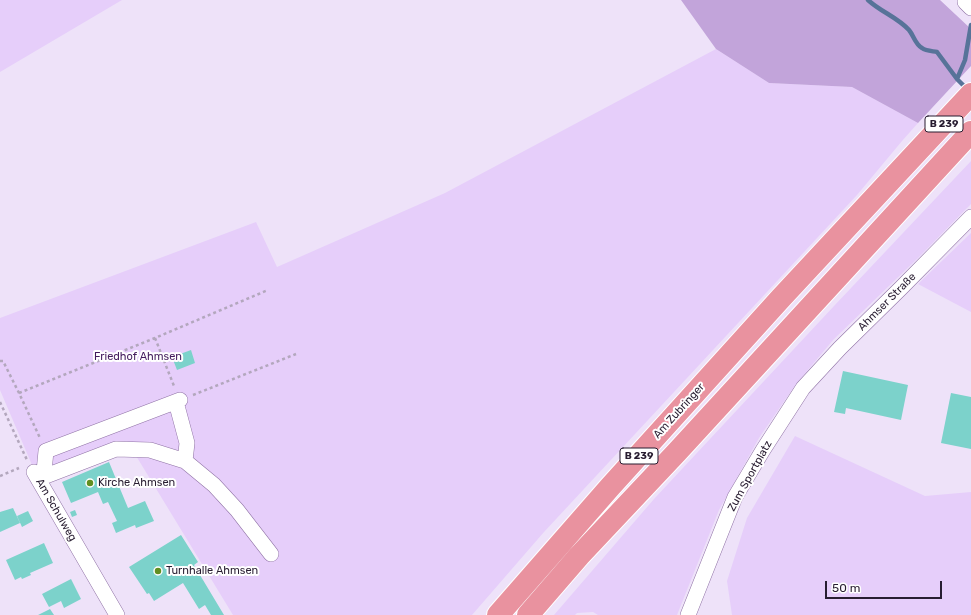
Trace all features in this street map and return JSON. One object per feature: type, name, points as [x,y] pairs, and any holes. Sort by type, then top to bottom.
[{"type":"highway","name":"Am Zubringer","points":[[498,615],[610,487],[781,298],[971,94]]},
{"type":"highway","name":"B 239","points":[[528,615],[579,556],[677,452],[792,325],[971,132]]},
{"type":"street","name":"Ahmser Straße","points":[[803,388],[840,348],[971,217]]},
{"type":"street","name":"Zum Sportplatz","points":[[688,615],[736,497],[763,450],[803,388]]},
{"type":"street","points":[[34,472],[44,472],[46,452],[178,401],[187,443],[185,461]]},
{"type":"street","points":[[34,472],[116,449],[150,450],[185,461],[214,485],[237,510],[271,554]]},
{"type":"street","name":"Am Schulweg","points":[[34,472],[117,615]]},
{"type":"path","points":[[19,393],[268,290]]},
{"type":"path","points":[[155,338],[178,401],[296,354]]},
{"type":"path","points":[[0,361],[3,361],[46,452]]},
{"type":"path","points":[[0,402],[34,472],[0,476]]},
{"type":"green space","points":[[0,0],[122,0],[0,72]]},
{"type":"green space","name":"Friedhof Ahmsen","points":[[716,49],[769,83],[852,87],[918,123],[857,195],[544,532],[472,615],[233,615],[127,441],[47,473],[35,472],[0,390],[0,318],[256,222],[277,267],[445,193]]},
{"type":"green space","points":[[971,161],[971,204],[918,258],[834,339],[796,384],[759,438],[719,510],[677,615],[598,615],[593,612],[577,613],[575,615],[554,615],[654,499]]},
{"type":"green space","points":[[971,233],[971,312],[918,284]]},
{"type":"green space","points":[[795,436],[925,496],[971,492],[971,615],[732,615],[727,581],[747,518]]},
{"type":"shaded area","points":[[681,0],[940,0],[971,29],[971,66],[918,123],[852,87],[769,83],[716,49]]},
{"type":"building","points":[[191,350],[195,363],[177,370],[172,357]]},
{"type":"building","points":[[843,371],[908,385],[901,420],[846,408],[845,414],[834,412]]},
{"type":"building","points":[[951,393],[971,397],[971,449],[941,443]]},
{"type":"building","points":[[109,462],[128,508],[145,501],[154,521],[136,528],[135,525],[116,533],[112,523],[117,521],[108,502],[103,504],[98,492],[71,503],[62,482]]},
{"type":"building","points":[[13,508],[20,523],[0,532],[0,512]]},
{"type":"building","points":[[75,510],[77,515],[72,517],[70,512]]},
{"type":"building","points":[[28,511],[33,521],[22,527],[17,516]]},
{"type":"building","name":"Turnhalle Ahmsen","points":[[181,535],[198,562],[194,565],[224,615],[211,615],[205,605],[199,609],[183,583],[154,601],[149,593],[147,594],[129,567]]},
{"type":"building","points":[[44,543],[53,563],[30,573],[31,575],[15,580],[6,560]]},
{"type":"building","points":[[71,579],[81,599],[64,608],[61,601],[49,607],[42,594]]},
{"type":"building","points":[[50,609],[54,615],[38,615]]},
{"type":"waterway","points":[[868,0],[904,25],[909,30],[916,42],[925,50],[937,52],[957,79],[968,90]]},
{"type":"waterway","points":[[957,79],[965,60],[971,25]]},
{"type":"place","name":"Kirche Ahmsen","points":[[90,483]]},
{"type":"place","name":"Turnhalle Ahmsen","points":[[158,571]]}]
